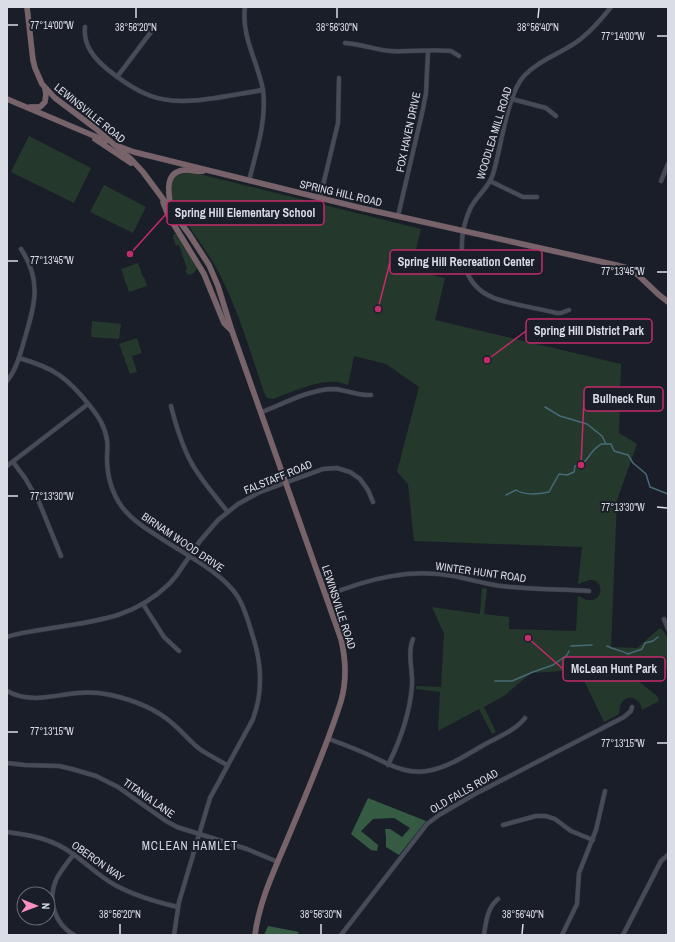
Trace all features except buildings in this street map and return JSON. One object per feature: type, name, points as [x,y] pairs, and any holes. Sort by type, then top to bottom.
[{"type":"main road","name":"LEWINSVILLE ROAD","points":[[27,7],[33,60],[38,77],[45,89],[59,102],[90,124],[114,144],[143,172],[171,208],[209,265],[262,412],[344,650],[346,671],[344,691],[329,739],[312,783],[262,903],[255,935]]},
{"type":"main road","points":[[24,106],[36,108],[43,105],[46,99],[45,89]]},
{"type":"main road","name":"SPRING HILL ROAD","points":[[7,98],[43,115],[134,152],[320,198],[627,268],[638,275],[668,302]]},
{"type":"main road","points":[[74,127],[99,141],[143,172]]},
{"type":"main road","points":[[171,208],[168,184],[176,173],[187,170],[212,171]]},
{"type":"main road","name":"LEWINSVILLE ROAD","points":[[162,198],[168,214],[204,274],[224,323],[232,331]]},
{"type":"main road","points":[[177,229],[183,230],[189,234]]},
{"type":"main road","points":[[204,274],[214,277]]},
{"type":"street","points":[[245,7],[244,20],[247,38],[263,90],[263,116],[248,181]]},
{"type":"street","name":"WOODLEA MILL ROAD","points":[[569,310],[556,313],[501,300],[484,292],[474,283],[464,265],[461,250],[464,230],[470,208],[490,181],[512,99],[523,76],[535,66],[573,45],[600,20],[611,7]]},
{"type":"street","points":[[85,27],[85,41],[90,51],[99,62],[117,77],[150,96],[176,101],[263,90]]},
{"type":"street","points":[[117,77],[154,28]]},
{"type":"street","points":[[345,43],[392,51],[451,52],[459,56]]},
{"type":"street","name":"FOX HAVEN DRIVE","points":[[398,216],[423,109],[428,51]]},
{"type":"street","points":[[320,198],[338,123],[339,78]]},
{"type":"street","points":[[512,99],[546,108],[556,116]]},
{"type":"street","points":[[661,181],[668,164]]},
{"type":"street","points":[[490,181],[523,197],[537,197]]},
{"type":"street","points":[[7,381],[19,358],[34,310],[36,292],[32,269],[21,249]]},
{"type":"street","name":"BIRNAM WOOD DRIVE","points":[[19,358],[38,363],[56,372],[72,385],[88,404],[99,418],[105,432],[107,439],[108,472],[113,490],[121,506],[138,524],[219,576],[232,590],[238,598],[246,616],[259,660],[261,670],[260,689],[256,710],[253,719],[210,798],[198,834],[178,907],[174,935]]},
{"type":"street","points":[[262,412],[308,394],[326,390],[339,390],[358,395],[371,395]]},
{"type":"street","points":[[7,466],[88,404]]},
{"type":"street","points":[[171,406],[179,434],[189,458],[204,481],[228,511]]},
{"type":"street","points":[[13,462],[25,478],[39,502],[61,556]]},
{"type":"street","name":"FALSTAFF ROAD","points":[[7,637],[109,618],[131,611],[157,595],[169,584],[210,528],[228,511],[248,498],[286,482],[323,469],[337,468],[355,475],[368,490],[373,502]]},
{"type":"street","name":"WINTER HUNT ROAD","points":[[326,596],[371,580],[412,574],[453,576],[513,588],[589,591]]},
{"type":"street","points":[[143,604],[164,637],[179,651]]},
{"type":"street","points":[[664,619],[668,629]]},
{"type":"street","points":[[388,765],[401,737],[409,710],[412,683],[411,648],[413,639]]},
{"type":"street","points":[[7,691],[18,696],[36,699],[79,693],[99,693],[134,702],[162,715],[201,750],[227,765]]},
{"type":"street","name":"OLD FALLS ROAD","points":[[341,935],[427,824],[439,815],[475,794],[624,717],[631,711],[632,707]]},
{"type":"street","points":[[329,739],[369,755],[388,765],[399,769],[416,772],[440,768],[517,726],[525,718]]},
{"type":"street","name":"TITANIA LANE","points":[[7,763],[58,766],[96,776],[128,793],[166,821],[177,827],[247,849],[278,862]]},
{"type":"street","points":[[562,935],[577,904],[579,873],[593,840],[605,791]]},
{"type":"street","points":[[503,825],[532,816],[546,816],[555,819],[571,831],[593,840]]},
{"type":"street","name":"OBERON WAY","points":[[7,832],[25,834],[46,839],[74,854],[102,877],[127,891],[150,900],[178,907]]},
{"type":"street","points":[[74,854],[58,876],[52,893],[55,914],[68,933],[74,935]]},
{"type":"street","points":[[623,935],[662,861],[668,854]]},
{"type":"street","points":[[484,935],[489,910],[498,899]]},
{"type":"green space","points":[[29,136],[91,168],[74,203],[11,172]]},
{"type":"green space","points":[[191,172],[421,229],[411,270],[445,278],[435,320],[621,364],[619,433],[637,444],[617,500],[611,647],[637,648],[660,628],[664,632],[668,641],[668,669],[661,669],[637,680],[657,696],[659,701],[642,710],[640,703],[635,699],[626,699],[621,704],[619,714],[604,722],[579,670],[531,673],[504,696],[484,707],[496,732],[492,734],[479,709],[438,731],[440,692],[416,689],[416,686],[441,687],[444,634],[432,607],[480,614],[482,588],[487,589],[484,614],[509,617],[509,629],[576,631],[578,596],[587,600],[595,599],[600,593],[600,586],[595,581],[590,580],[578,584],[582,547],[414,541],[408,484],[397,472],[419,387],[386,364],[354,356],[348,385],[338,382],[321,383],[273,399],[267,398],[241,324],[224,283],[207,253],[174,205],[171,198],[170,187],[173,178],[183,173]]},
{"type":"green space","points":[[104,185],[146,207],[133,233],[90,212]]},
{"type":"green space","points":[[174,234],[177,234],[197,264],[196,270],[192,274],[188,275],[185,271],[187,269],[179,245],[176,246],[173,238]]},
{"type":"green space","points":[[138,263],[147,286],[129,292],[121,269]]},
{"type":"green space","points":[[92,321],[121,324],[119,339],[91,337]]},
{"type":"green space","points":[[137,338],[142,353],[132,356],[137,372],[130,374],[119,344]]},
{"type":"green space","points":[[368,798],[426,821],[399,855],[386,847],[385,829],[390,829],[402,837],[410,828],[394,818],[373,819],[361,831],[378,845],[377,851],[371,850],[351,834]]},
{"type":"green space","points":[[268,926],[299,932],[297,935],[264,935]]},
{"type":"waterway","points":[[545,407],[560,416],[587,424],[602,436],[606,444]]},
{"type":"waterway","points":[[506,495],[516,490],[528,494],[549,492],[559,474],[567,475],[574,472],[575,466],[584,462],[601,444],[611,444],[614,451],[628,455],[633,463],[646,474],[650,487],[668,494]]},
{"type":"waterway","points":[[607,646],[628,654],[642,649],[645,643],[653,641],[658,637]]},
{"type":"waterway","points":[[571,646],[592,645]]},
{"type":"waterway","points":[[495,681],[512,681],[553,665],[567,655],[569,651]]},
{"type":"place","name":"Spring Hill Elementary School","points":[[130,254]]},
{"type":"place","name":"Spring Hill Recreation Center","points":[[378,309]]},
{"type":"place","name":"Spring Hill District Park","points":[[487,360]]},
{"type":"place","name":"Bullneck Run","points":[[581,465]]},
{"type":"place","name":"McLean Hunt Park","points":[[528,638]]},
{"type":"district","name":"MCLEAN HAMLET","points":[[190,846]]}]
